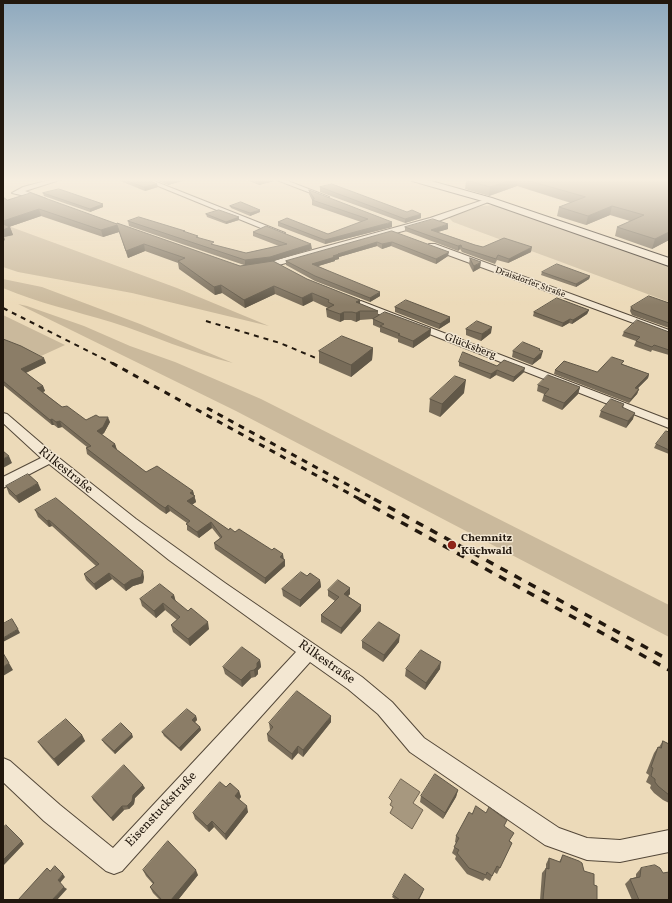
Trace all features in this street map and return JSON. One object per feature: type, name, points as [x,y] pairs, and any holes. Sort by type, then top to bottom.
[{"type":"main road","points":[[550,221],[669,262]]},
{"type":"street","points":[[252,221],[287,235]]},
{"type":"street","points":[[250,270],[275,264],[391,227],[405,228],[428,221]]},
{"type":"street","points":[[391,227],[407,237]]},
{"type":"street","name":"Draisdorfer Straße","points":[[422,242],[669,333]]},
{"type":"street","points":[[309,244],[324,249]]},
{"type":"street","points":[[275,264],[287,271]]},
{"type":"street","name":"Glücksberg","points":[[352,301],[669,424]]},
{"type":"street","name":"Rilkestraße","points":[[3,417],[49,459],[157,543],[354,683],[385,708],[417,745],[553,837],[587,849],[620,851],[669,841]]},
{"type":"street","points":[[3,483],[49,459]]},
{"type":"street","name":"Eisenstuckstraße","points":[[3,768],[52,813],[114,863],[309,651]]},
{"type":"shaded area","points":[[452,221],[540,221],[669,265],[669,302]]},
{"type":"shaded area","points":[[3,224],[177,288],[269,326],[132,293],[18,272],[3,267]]},
{"type":"shaded area","points":[[3,279],[42,287],[140,324],[233,363],[202,354],[111,322],[16,293],[3,288]]},
{"type":"shaded area","points":[[18,304],[84,326],[130,346],[175,362],[261,399],[669,605],[669,637],[236,411]]},
{"type":"shaded area","points":[[3,315],[65,345],[41,356],[3,340]]},
{"type":"shaded area","points":[[401,779],[420,792],[413,803],[423,810],[412,829],[390,813],[393,807],[390,805],[392,801],[389,798]]},
{"type":"building","points":[[75,221],[109,221],[117,223],[240,266],[273,261],[307,279],[360,300],[356,302],[378,311],[360,311],[356,313],[344,312],[340,314],[326,309],[334,305],[328,302],[329,300],[312,293],[302,298],[274,286],[244,300],[221,285],[214,287],[178,261],[185,258],[144,244],[126,251],[117,225],[101,230]]},
{"type":"building","points":[[128,221],[153,221],[214,242],[211,244],[246,253],[287,244],[253,232],[266,226],[311,244],[270,257],[245,260]]},
{"type":"building","points":[[295,221],[328,234],[362,221],[392,222],[325,240],[278,222]]},
{"type":"building","points":[[426,221],[439,221],[448,224],[431,230],[475,245],[483,247],[504,238],[532,247],[509,259],[498,255],[496,259],[462,248],[461,245],[458,246],[405,227]]},
{"type":"building","points":[[630,221],[669,221],[669,232],[655,239],[617,227]]},
{"type":"building","points":[[3,224],[10,227],[3,230]]},
{"type":"building","points":[[392,231],[449,252],[436,259],[392,242],[382,244],[377,242],[312,264],[380,292],[370,298],[315,276],[286,261]]},
{"type":"building","points":[[470,258],[481,262],[474,266]]},
{"type":"building","points":[[557,264],[590,276],[576,284],[542,272]]},
{"type":"building","points":[[649,296],[669,303],[669,323],[633,310],[631,307]]},
{"type":"building","points":[[557,298],[589,310],[573,320],[570,319],[563,323],[534,312]]},
{"type":"building","points":[[406,300],[450,317],[440,324],[395,307]]},
{"type":"building","points":[[385,312],[431,329],[413,341],[380,326],[384,324],[373,319]]},
{"type":"building","points":[[637,320],[669,332],[669,350],[654,345],[652,347],[636,341],[640,337],[624,332]]},
{"type":"building","points":[[477,321],[492,327],[482,334],[466,329]]},
{"type":"building","points":[[342,336],[373,348],[351,365],[319,351]]},
{"type":"building","points":[[3,339],[21,346],[44,358],[21,369],[43,386],[37,388],[62,407],[67,406],[86,420],[96,415],[99,417],[108,417],[103,427],[97,431],[115,444],[112,446],[146,472],[157,466],[193,491],[190,493],[195,496],[187,501],[229,530],[230,528],[235,532],[239,529],[272,550],[274,548],[283,554],[280,557],[285,560],[265,578],[214,543],[222,537],[211,522],[197,532],[186,524],[190,521],[168,505],[165,508],[159,504],[86,448],[91,446],[60,421],[56,422],[52,419],[50,420],[3,381]]},
{"type":"building","points":[[523,342],[543,351],[534,359],[513,351]]},
{"type":"building","points":[[463,352],[497,366],[504,360],[525,368],[514,377],[497,370],[491,374],[459,362]]},
{"type":"building","points":[[612,357],[624,361],[621,364],[649,374],[635,388],[639,389],[631,399],[555,370],[564,361],[597,372]]},
{"type":"building","points":[[548,375],[580,387],[564,403],[544,395],[549,389],[538,385]]},
{"type":"building","points":[[455,376],[466,380],[442,404],[430,399]]},
{"type":"building","points":[[611,399],[624,404],[622,407],[635,413],[628,421],[601,411]]},
{"type":"building","points":[[666,431],[669,432],[669,450],[656,444]]},
{"type":"building","points":[[3,451],[9,456],[3,459]]},
{"type":"building","points":[[28,474],[38,483],[16,496],[6,486]]},
{"type":"building","points":[[56,498],[143,571],[141,577],[131,580],[124,585],[109,573],[94,584],[84,574],[99,564],[49,520],[47,521],[35,510]]},
{"type":"building","points":[[301,572],[307,576],[310,573],[320,580],[300,600],[282,589]]},
{"type":"building","points":[[338,580],[350,588],[344,594],[361,605],[341,628],[321,615],[339,597],[328,590]]},
{"type":"building","points":[[160,584],[174,595],[171,597],[188,611],[191,608],[208,622],[188,639],[171,625],[180,617],[163,603],[154,611],[140,599]]},
{"type":"building","points":[[12,619],[18,629],[3,638],[3,624]]},
{"type":"building","points":[[379,622],[400,635],[384,655],[362,641]]},
{"type":"building","points":[[242,647],[260,660],[257,663],[257,667],[250,671],[241,680],[223,667]]},
{"type":"building","points":[[421,650],[441,662],[426,683],[406,669]]},
{"type":"building","points":[[3,653],[9,663],[3,667]]},
{"type":"building","points":[[297,691],[331,716],[303,750],[298,746],[292,754],[267,734],[273,727],[269,723]]},
{"type":"building","points":[[187,709],[196,716],[192,720],[200,727],[179,748],[162,732]]},
{"type":"building","points":[[66,719],[82,735],[54,759],[38,742]]},
{"type":"building","points":[[121,723],[132,734],[114,751],[102,740]]},
{"type":"building","points":[[663,741],[669,744],[669,795],[658,786],[655,779],[651,776],[653,768],[651,767],[658,747],[661,748]]},
{"type":"building","points":[[124,765],[143,785],[133,795],[132,801],[127,806],[122,806],[111,818],[92,797]]},
{"type":"building","points":[[435,774],[458,790],[445,813],[421,796]]},
{"type":"building","points":[[220,782],[226,787],[230,783],[239,791],[235,796],[247,806],[225,834],[212,821],[207,826],[193,813]]},
{"type":"building","points":[[476,806],[486,813],[489,807],[507,820],[504,826],[514,833],[509,841],[512,843],[500,868],[497,866],[492,876],[487,872],[486,875],[469,868],[457,853],[459,850],[454,847],[459,838],[456,836],[469,812],[472,814]]},
{"type":"building","points":[[6,825],[22,841],[3,860],[3,828]]},
{"type":"building","points":[[168,841],[196,870],[171,900],[162,900],[150,887],[154,883],[143,870]]},
{"type":"building","points":[[563,855],[579,861],[582,863],[584,871],[594,874],[594,885],[597,886],[597,900],[543,899],[546,868],[549,869],[549,858],[560,862]]},
{"type":"building","points":[[655,865],[660,868],[663,873],[669,872],[669,900],[639,900],[630,879],[640,877],[641,868]]},
{"type":"building","points":[[55,866],[63,874],[58,880],[64,887],[52,900],[18,900],[47,868],[50,871]]},
{"type":"building","points":[[405,874],[424,889],[418,900],[400,900],[393,895]]},
{"type":"railway","points":[[3,308],[114,364]]},
{"type":"railway","points":[[206,321],[280,343],[323,361]]},
{"type":"railway","points":[[112,363],[361,500]]},
{"type":"railway","points":[[207,408],[376,500]]},
{"type":"railway","points":[[359,499],[669,670]]},
{"type":"railway","points":[[374,499],[669,660]]},
{"type":"place","name":"Chemnitz Küchwald","points":[[452,545]]}]
